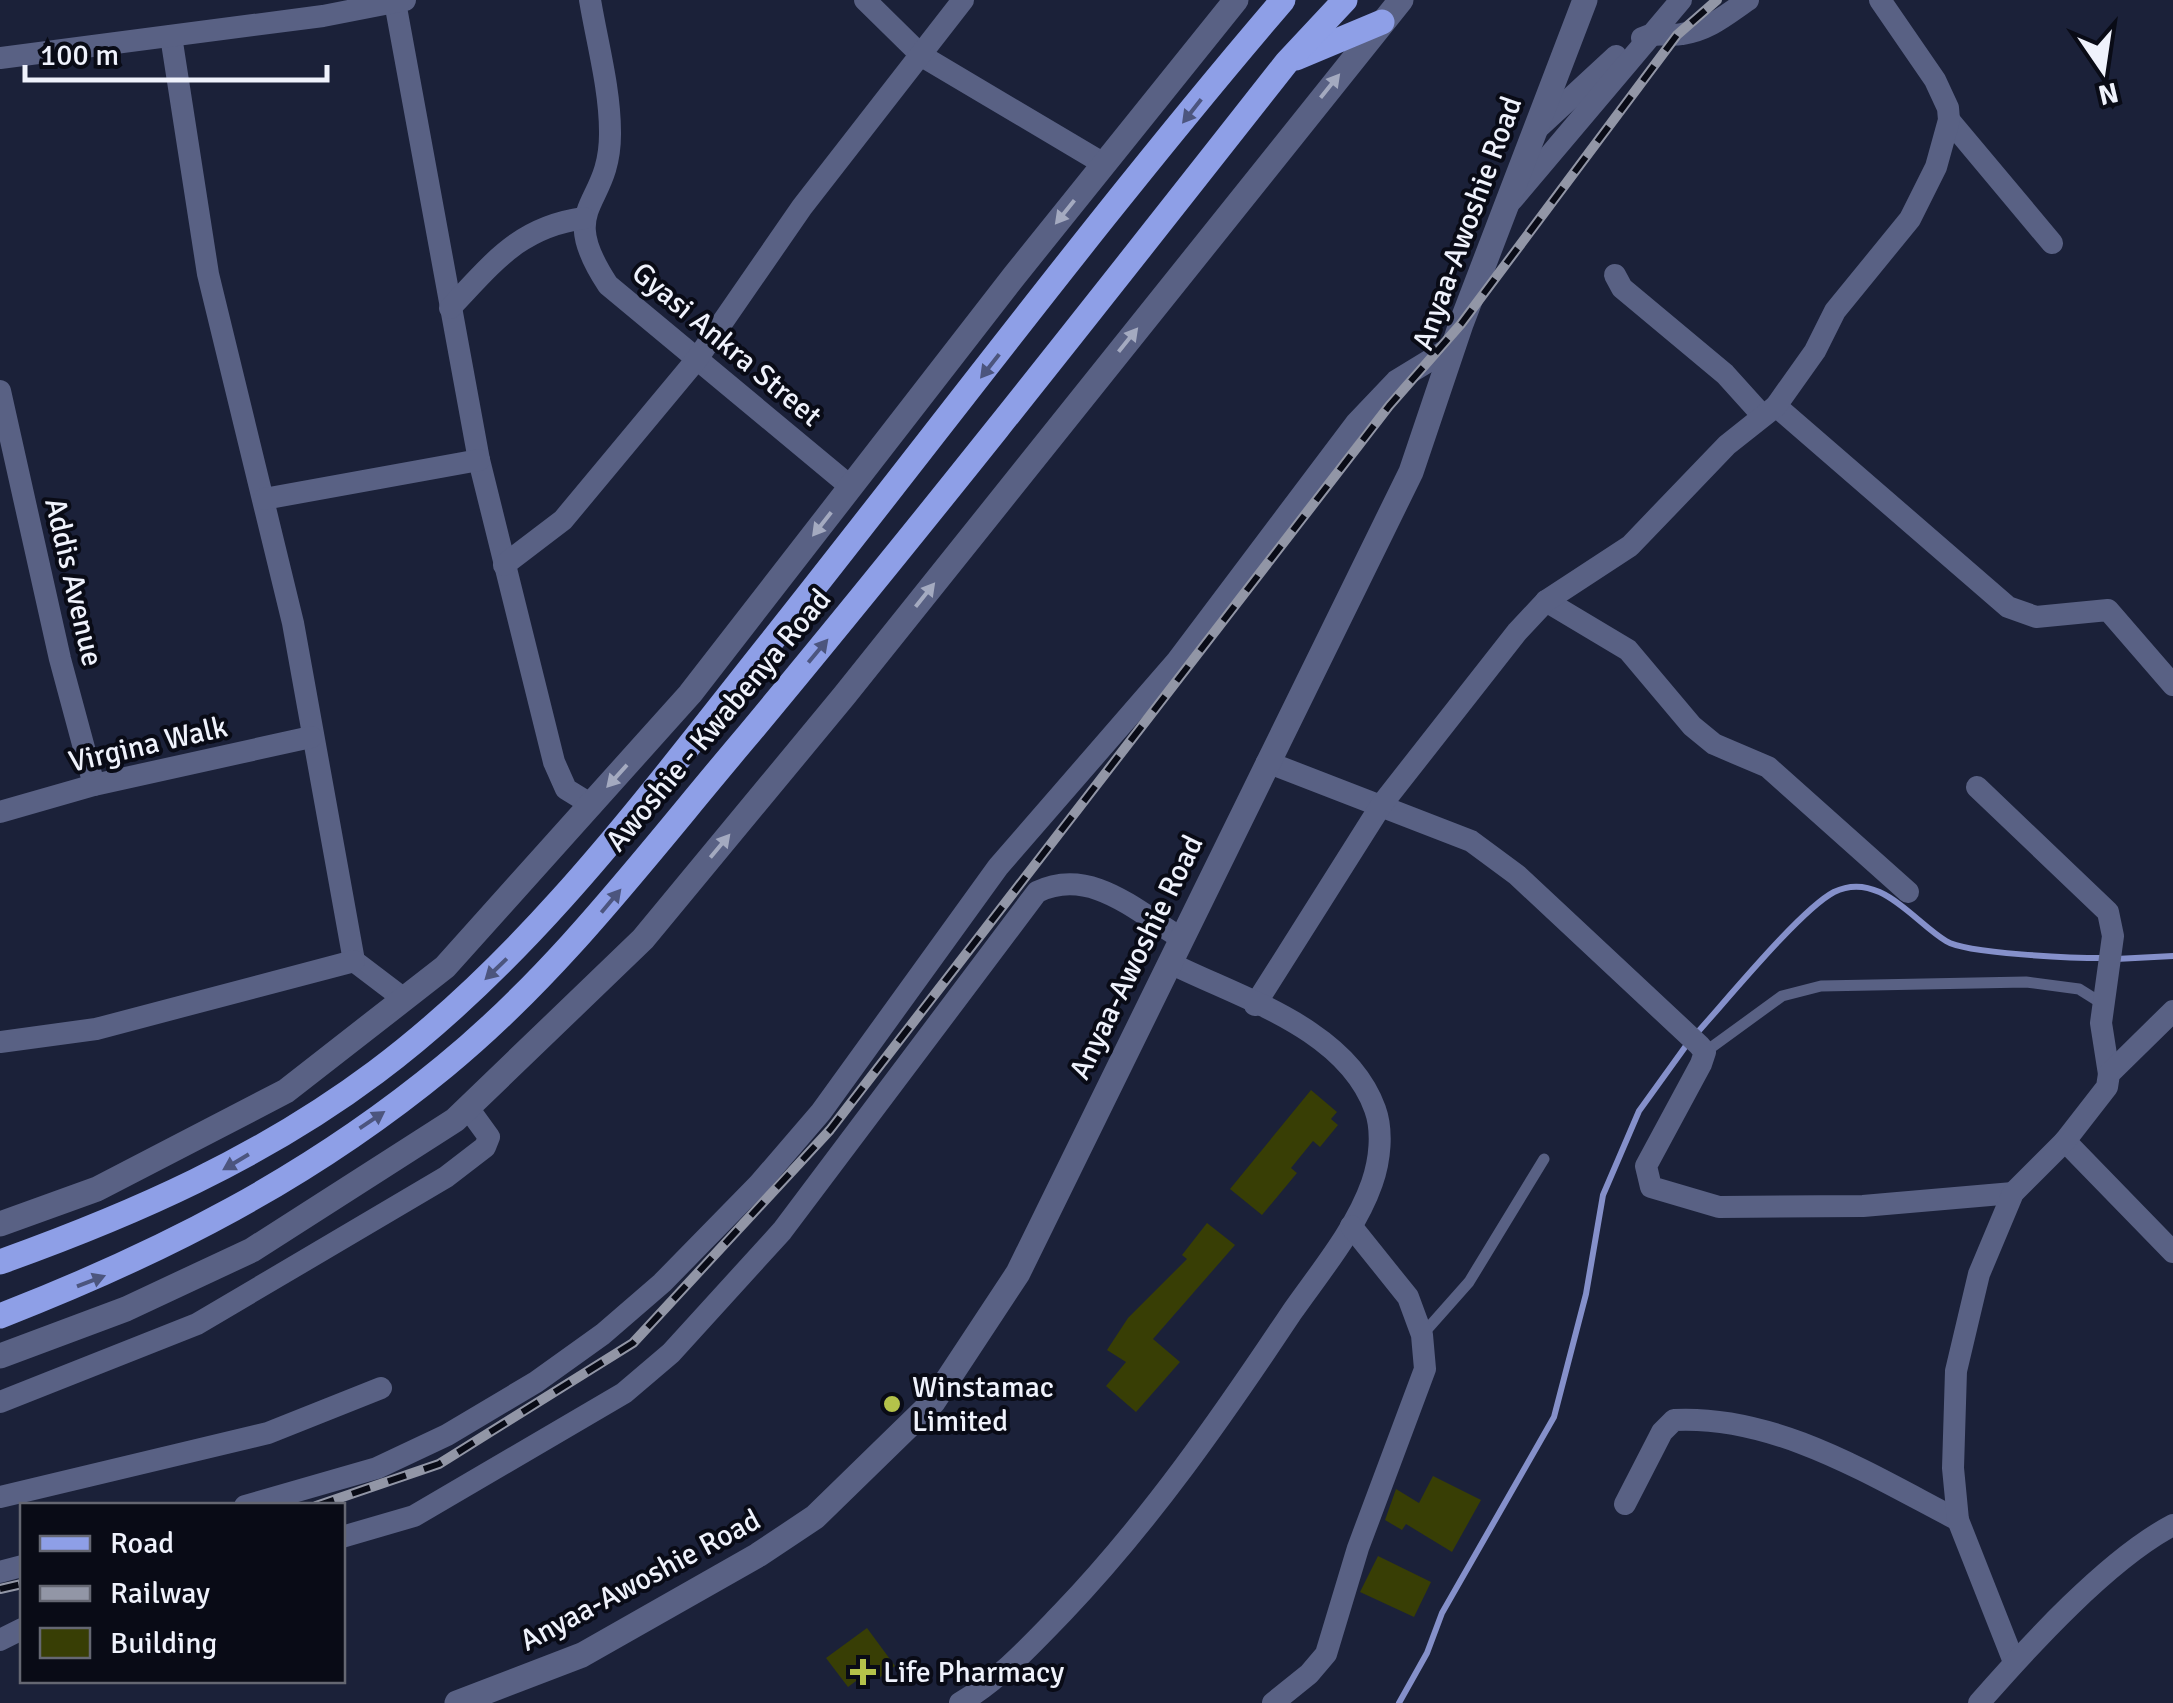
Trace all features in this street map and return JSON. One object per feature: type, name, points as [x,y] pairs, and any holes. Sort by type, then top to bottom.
[{"type":"main road","name":"Awoshie - Kwabenya Road","points":[[0,1262],[110,1223],[214,1176],[300,1124],[423,1036],[498,968],[562,900],[1283,0]]},
{"type":"main road","name":"Awoshie - Kwabenya Road","points":[[0,1316],[114,1272],[234,1213],[395,1106],[524,995],[591,925],[906,545],[1286,62],[1346,0]]},
{"type":"main road","points":[[1286,62],[1382,22]]},
{"type":"main road","points":[[875,512],[876,536],[894,547],[906,545]]},
{"type":"street","points":[[450,308],[524,235],[554,222],[584,218],[604,175],[610,131],[590,0]]},
{"type":"street","points":[[865,0],[922,56],[1104,164]]},
{"type":"street","points":[[504,565],[564,520],[697,360],[802,207],[963,0]]},
{"type":"street","points":[[0,1224],[97,1189],[286,1091],[445,967],[690,694],[1236,0]]},
{"type":"street","points":[[0,1356],[126,1309],[252,1250],[455,1120],[643,939],[844,696],[1400,0]]},
{"type":"street","name":"Anyaa-Awoshie Road","points":[[458,1703],[582,1656],[758,1555],[815,1517],[905,1434],[933,1402],[1018,1274],[1411,472],[1584,0]]},
{"type":"street","points":[[1510,201],[1680,0]]},
{"type":"street","points":[[1537,129],[1624,48],[1652,33],[1678,35],[1707,28],[1748,0]]},
{"type":"street","points":[[1880,0],[1935,80],[1949,120],[2052,242]]},
{"type":"street","points":[[0,58],[171,36],[321,8],[400,1],[450,308],[504,565],[554,762],[566,789],[592,805]]},
{"type":"street","points":[[171,36],[208,274],[293,623],[354,961],[404,999]]},
{"type":"street","points":[[1255,1005],[1382,804],[1546,600],[1630,546],[1727,445],[1769,410],[1815,351],[1836,311],[1910,218],[1936,167],[1949,120]]},
{"type":"street","name":"Gyasi Ankra Street","points":[[584,218],[582,235],[588,254],[608,285],[851,487]]},
{"type":"street","points":[[1615,275],[1622,288],[2008,607],[2036,618],[2091,608],[2108,610],[2173,685]]},
{"type":"street","points":[[255,1503],[377,1468],[447,1435],[590,1344],[662,1283],[759,1184],[820,1112],[998,867],[1176,662],[1356,423],[1396,381],[1455,345]]},
{"type":"street","name":"Addis Avenue","points":[[0,392],[56,642],[94,785]]},
{"type":"street","points":[[264,499],[479,460]]},
{"type":"street","points":[[1546,600],[1628,650],[1692,726],[1714,744],[1768,767],[1908,892]]},
{"type":"street","name":"Virgina Walk","points":[[0,812],[94,785],[311,737]]},
{"type":"street","points":[[1267,762],[1470,841],[1504,864],[1696,1043],[1646,1166],[1651,1187],[1719,1208],[1863,1206],[2013,1193]]},
{"type":"street","points":[[1977,788],[2108,912],[2112,936],[2101,1024],[2109,1074],[2107,1087],[2064,1141],[2013,1193],[1980,1274],[1956,1371],[1953,1468],[1958,1520],[2014,1662]]},
{"type":"street","points":[[345,1535],[414,1516],[624,1393],[670,1353],[722,1302],[782,1231],[1037,892],[1063,882],[1093,885],[1181,938]]},
{"type":"street","points":[[0,1042],[96,1029],[354,961]]},
{"type":"street","points":[[960,1703],[1006,1671],[1114,1558],[1229,1406],[1350,1226],[1376,1168],[1380,1128],[1367,1090],[1329,1045],[1170,963]]},
{"type":"street","points":[[2109,1074],[2173,1011]]},
{"type":"street","points":[[0,1402],[197,1324],[446,1177],[486,1146],[489,1138],[468,1108]]},
{"type":"street","points":[[2064,1141],[2173,1252]]},
{"type":"street","points":[[1273,1703],[1309,1674],[1333,1637],[1358,1548],[1425,1369],[1422,1335],[1408,1297],[1350,1226]]},
{"type":"street","points":[[0,1497],[268,1433],[381,1388]]},
{"type":"street","points":[[1625,1504],[1662,1432],[1674,1420],[1718,1418],[1799,1441],[1958,1520]]},
{"type":"street","points":[[1979,1703],[2014,1662],[2122,1560],[2173,1526]]},
{"type":"lane","points":[[1696,1043],[1782,996],[1821,986],[2026,982],[2079,989],[2103,1004]]},
{"type":"lane","points":[[1422,1335],[1468,1282],[1544,1159]]},
{"type":"building","points":[[1311,1090],[1337,1112],[1331,1119],[1338,1125],[1320,1147],[1313,1141],[1291,1168],[1297,1173],[1262,1215],[1230,1189]]},
{"type":"building","points":[[1207,1223],[1235,1245],[1153,1339],[1180,1362],[1136,1412],[1106,1386],[1126,1362],[1107,1350],[1128,1318],[1187,1259],[1182,1255]]},
{"type":"building","points":[[1433,1476],[1481,1500],[1452,1552],[1406,1524],[1402,1530],[1385,1520],[1396,1489],[1419,1503]]},
{"type":"building","points":[[1378,1556],[1431,1582],[1414,1617],[1360,1592]]},
{"type":"building","points":[[867,1628],[895,1666],[879,1678],[872,1669],[848,1687],[826,1658]]},
{"type":"waterway","points":[[1696,1034],[1802,917],[1834,892],[1850,887],[1881,893],[1957,945],[2022,954],[2104,958]]},
{"type":"waterway","points":[[2116,959],[2173,956]]},
{"type":"waterway","points":[[1399,1703],[1427,1653],[1442,1613],[1554,1417],[1586,1294],[1603,1195],[1639,1111],[1688,1043]]},
{"type":"railway","points":[[325,1503],[439,1464],[633,1343],[830,1130],[1389,406],[1461,324],[1677,35],[1717,0]]},
{"type":"railway","points":[[0,1589],[20,1584]]},
{"type":"place","name":"Winstamac Limited","points":[[892,1404]]},
{"type":"place","name":"Life Pharmacy","points":[[863,1672]]}]
